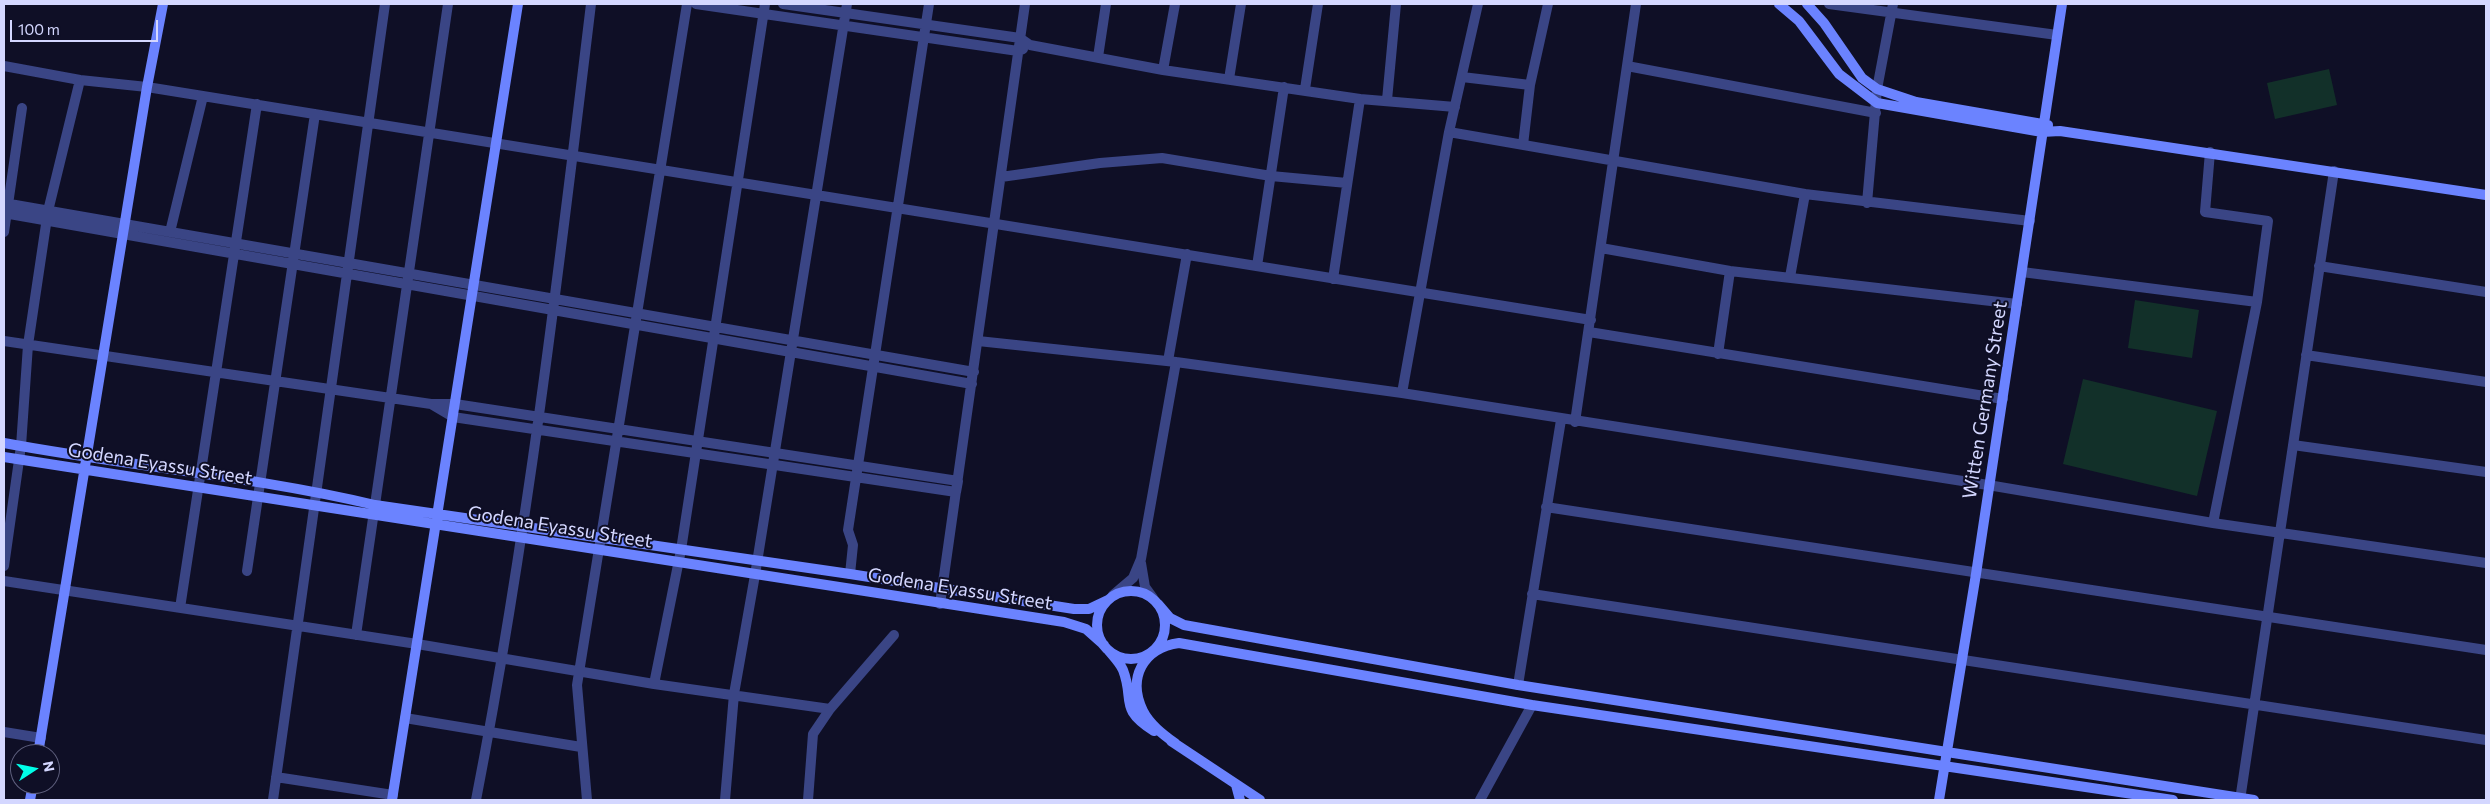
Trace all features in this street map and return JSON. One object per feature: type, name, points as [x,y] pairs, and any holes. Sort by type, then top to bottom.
[{"type":"street","points":[[39,744],[147,87],[163,4]]},
{"type":"street","points":[[273,800],[385,4]]},
{"type":"street","points":[[356,636],[448,4]]},
{"type":"street","points":[[276,778],[393,798],[518,4]]},
{"type":"street","points":[[476,800],[502,660],[522,526],[554,299],[592,4]]},
{"type":"street","points":[[587,800],[577,685],[687,4]]},
{"type":"street","points":[[696,4],[764,9],[843,26],[1018,51],[1030,45]]},
{"type":"street","points":[[783,4],[846,8],[926,25],[1020,38],[1030,45],[1164,70],[1305,89],[1360,99],[1454,107]]},
{"type":"street","points":[[850,574],[853,545],[848,530],[929,4]]},
{"type":"street","points":[[940,604],[1025,4]]},
{"type":"street","points":[[1098,57],[1106,4]]},
{"type":"street","points":[[1164,70],[1175,4]]},
{"type":"street","points":[[1229,79],[1242,4]]},
{"type":"street","points":[[1305,89],[1318,4]]},
{"type":"street","points":[[1387,100],[1396,4]]},
{"type":"street","points":[[1402,393],[1422,293],[1449,132],[1478,4]]},
{"type":"street","points":[[1523,145],[1530,85],[1548,4]]},
{"type":"street","points":[[1575,422],[1636,4]]},
{"type":"street","points":[[1779,4],[1799,21],[1839,74],[1876,108]]},
{"type":"street","points":[[1807,4],[1824,23],[1862,78],[1877,89],[1916,102],[2060,131],[2486,194]]},
{"type":"street","points":[[1828,4],[1893,9],[2057,35]]},
{"type":"street","name":"Witten Germany Street","points":[[1939,800],[2018,304],[2042,127],[2062,4]]},
{"type":"street","points":[[725,800],[734,694],[758,561],[846,8]]},
{"type":"street","points":[[654,684],[681,550],[764,9]]},
{"type":"street","points":[[1867,203],[1877,89],[1893,9]]},
{"type":"street","points":[[4,66],[80,80],[147,87],[257,104],[1591,320]]},
{"type":"street","points":[[1628,66],[1876,108],[2042,127]]},
{"type":"street","points":[[1462,77],[1530,85]]},
{"type":"street","points":[[4,566],[21,446],[28,345],[48,216],[80,80]]},
{"type":"street","points":[[1257,266],[1284,87]]},
{"type":"street","points":[[170,232],[203,96]]},
{"type":"street","points":[[1333,279],[1360,99]]},
{"type":"street","points":[[180,608],[257,104]]},
{"type":"street","points":[[4,232],[5,208],[22,108]]},
{"type":"street","points":[[247,571],[315,114]]},
{"type":"street","points":[[1449,132],[1805,194],[1867,203],[2030,221]]},
{"type":"street","points":[[2210,152],[2204,212],[2268,221],[2257,302],[2213,523]]},
{"type":"street","points":[[1000,177],[1100,163],[1162,158],[1271,176],[1348,183]]},
{"type":"street","points":[[2240,799],[2334,171]]},
{"type":"street","points":[[1790,277],[1805,194]]},
{"type":"street","points":[[5,208],[348,269],[407,285],[554,299],[974,372]]},
{"type":"street","points":[[124,229],[170,232],[235,249]]},
{"type":"street","points":[[1601,248],[1730,271],[2018,304]]},
{"type":"street","points":[[1187,254],[1141,559],[1134,578],[1110,597],[1097,618],[1098,632],[1106,648],[1123,670],[1127,696],[1134,715],[1140,722],[1260,800]]},
{"type":"street","points":[[2320,266],[2486,292]]},
{"type":"street","points":[[348,269],[409,274],[552,311],[972,384]]},
{"type":"street","points":[[1718,354],[1730,271]]},
{"type":"street","points":[[2022,272],[2257,302]]},
{"type":"street","points":[[1589,332],[2003,399]]},
{"type":"street","points":[[4,341],[431,404],[455,404],[537,416],[958,481]]},
{"type":"street","points":[[978,341],[1172,361],[1402,393],[1561,420],[1988,485],[2213,523],[2486,562]]},
{"type":"street","points":[[2306,355],[2486,382]]},
{"type":"street","points":[[431,404],[453,417],[956,492]]},
{"type":"street","points":[[1518,685],[1561,420]]},
{"type":"street","name":"Godena Eyassu Street","points":[[4,443],[317,491],[375,510]]},
{"type":"street","points":[[2293,444],[2486,472]]},
{"type":"street","name":"Godena Eyassu Street","points":[[4,457],[19,461],[198,486],[314,506],[375,510],[598,551],[1071,624],[1091,632],[1106,648]]},
{"type":"street","points":[[1546,507],[1976,574],[2486,650]]},
{"type":"street","name":"Godena Eyassu Street","points":[[437,520],[522,526],[1082,610],[1110,597]]},
{"type":"street","points":[[1141,559],[1145,587],[1170,618],[1184,625],[1518,685],[2254,800]]},
{"type":"street","points":[[4,581],[417,644],[502,660],[654,684],[830,709]]},
{"type":"street","points":[[1110,597],[1134,590],[1156,601],[1164,616],[1165,631],[1155,650],[1138,674],[1137,693],[1147,718],[1176,744]]},
{"type":"street","points":[[1532,594],[2486,740]]},
{"type":"street","points":[[808,800],[813,734],[830,709],[894,635]]},
{"type":"street","points":[[1106,648],[1121,658],[1136,659],[1164,645],[1187,643],[1532,705],[2173,800]]},
{"type":"street","points":[[1361,674],[1363,656]]},
{"type":"street","points":[[1480,800],[1532,705]]},
{"type":"street","points":[[405,718],[581,747]]},
{"type":"street","points":[[1722,733],[1725,718]]},
{"type":"street","points":[[4,732],[40,738]]},
{"type":"street","points":[[1236,785],[1240,800]]},
{"type":"green space","points":[[2329,69],[2337,105],[2275,119],[2267,83]]},
{"type":"green space","points":[[2135,300],[2199,310],[2192,358],[2128,348]]},
{"type":"green space","points":[[2083,379],[2217,411],[2197,496],[2063,464]]}]
